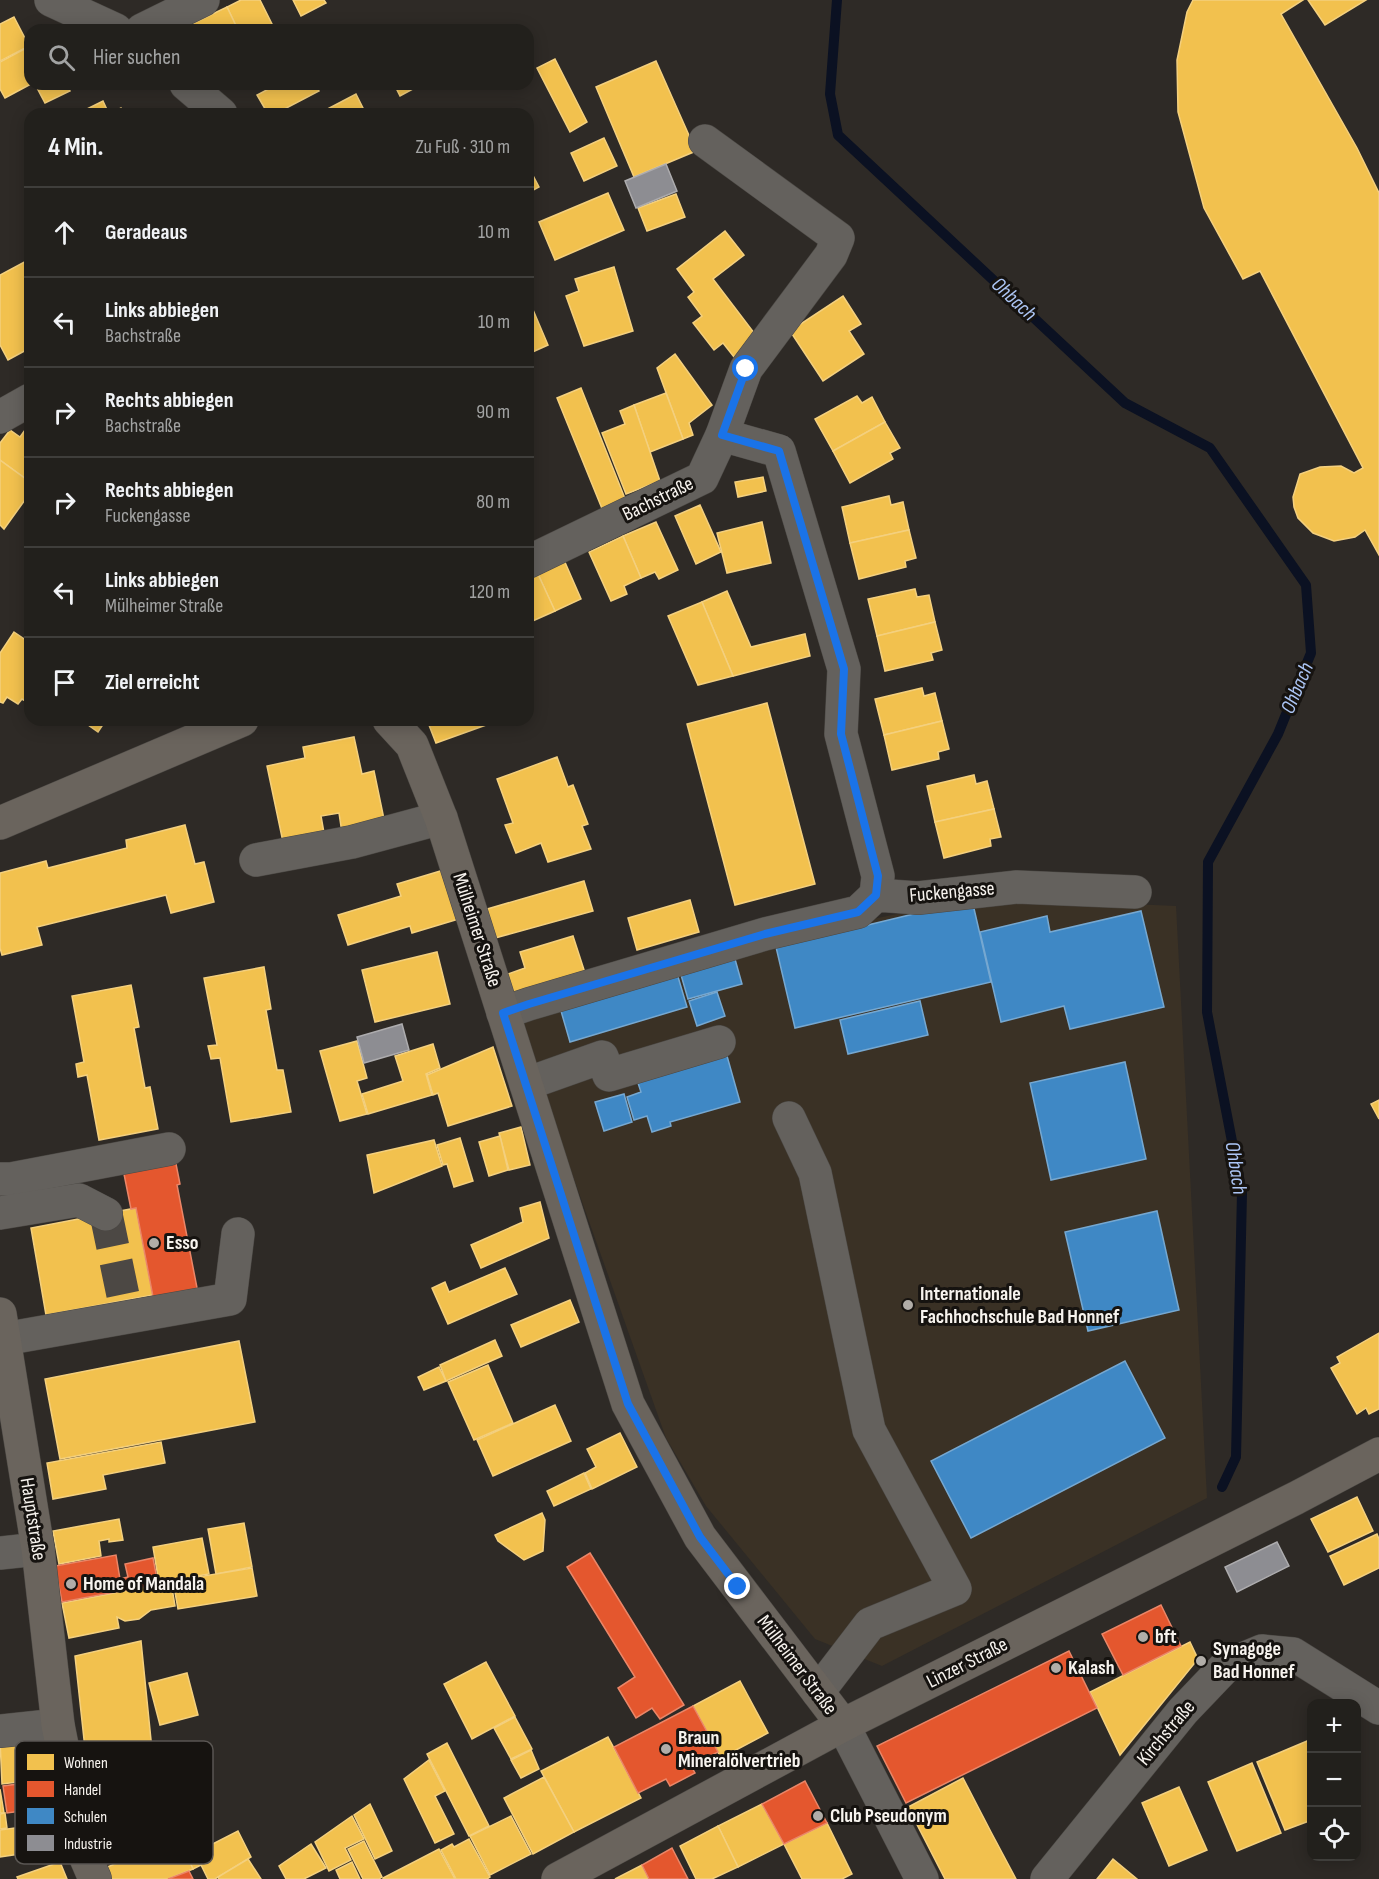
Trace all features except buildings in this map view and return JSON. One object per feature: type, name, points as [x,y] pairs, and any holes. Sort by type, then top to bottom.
[{"type":"main road","points":[[0,823],[228,726]]},
{"type":"main road","name":"Mülheimer Straße","points":[[395,726],[412,745],[441,818],[628,1404],[700,1537],[843,1725]]},
{"type":"main road","name":"Hauptstraße","points":[[2,1327],[38,1549],[61,1741]]},
{"type":"main road","name":"Linzer Straße","points":[[558,1879],[843,1725],[1296,1498],[1379,1454]]},
{"type":"main road","name":"Hauptstraße","points":[[89,1864],[95,1879]]},
{"type":"street","points":[[51,0],[103,24]]},
{"type":"street","points":[[154,24],[203,0]]},
{"type":"street","points":[[193,90],[214,108]]},
{"type":"street","name":"Bachstraße","points":[[534,559],[702,478],[722,435],[746,369],[831,255],[838,238],[705,141]]},
{"type":"street","points":[[0,417],[24,403]]},
{"type":"street","points":[[503,1013],[765,934],[858,912],[876,895],[878,876],[841,734],[844,669],[779,451],[722,435]]},
{"type":"street","points":[[256,860],[352,842],[441,818]]},
{"type":"street","name":"Fuckengasse","points":[[876,895],[918,898],[1017,887],[1135,892]]},
{"type":"street","points":[[526,1084],[602,1057],[609,1075],[719,1042]]},
{"type":"street","points":[[789,1118],[814,1173],[869,1430],[954,1589],[870,1624],[818,1692]]},
{"type":"street","points":[[0,1179],[11,1179],[169,1149]]},
{"type":"street","points":[[0,1213],[78,1200],[106,1214]]},
{"type":"street","points":[[2,1327],[126,1309],[230,1299],[238,1234]]},
{"type":"street","points":[[0,1553],[38,1549]]},
{"type":"street","name":"Kirchstraße","points":[[1047,1879],[1183,1711],[1226,1666],[1262,1651],[1293,1654],[1379,1708]]},
{"type":"street","points":[[0,1731],[58,1725]]},
{"type":"street","name":"Mülheimer Straße","points":[[843,1725],[922,1879]]},
{"type":"shaded area","name":"Internationale Fachhochschule Bad Honnef","points":[[977,897],[1176,906],[1207,1498],[882,1666],[815,1639],[706,1506],[666,1438],[515,1013],[764,942]]},
{"type":"waterway","name":"Ohbach","points":[[837,0],[830,94],[838,135],[1125,403],[1210,448],[1306,585],[1311,653],[1278,734],[1208,862],[1207,1012],[1242,1193],[1236,1457],[1222,1487]]},
{"type":"tunnel","points":[[106,1214],[124,1300]]},
{"type":"place","name":"Esso","points":[[154,1243]]},
{"type":"place","name":"Internationale Fachhochschule Bad Honnef","points":[[908,1305]]},
{"type":"place","name":"Home of Mandala","points":[[71,1584]]},
{"type":"place","name":"bft","points":[[1143,1637]]},
{"type":"place","name":"Synagoge Bad Honnef","points":[[1201,1661]]},
{"type":"place","name":"Kalash","points":[[1056,1668]]},
{"type":"place","name":"Braun Mineralölvertrieb","points":[[666,1749]]},
{"type":"place","name":"Club Pseudonym","points":[[818,1816]]},
{"type":"route","points":[[738,1587],[700,1537],[628,1404],[503,1013],[765,934],[858,912],[876,895],[878,876],[841,734],[844,669],[779,451],[722,435],[746,369]]}]
